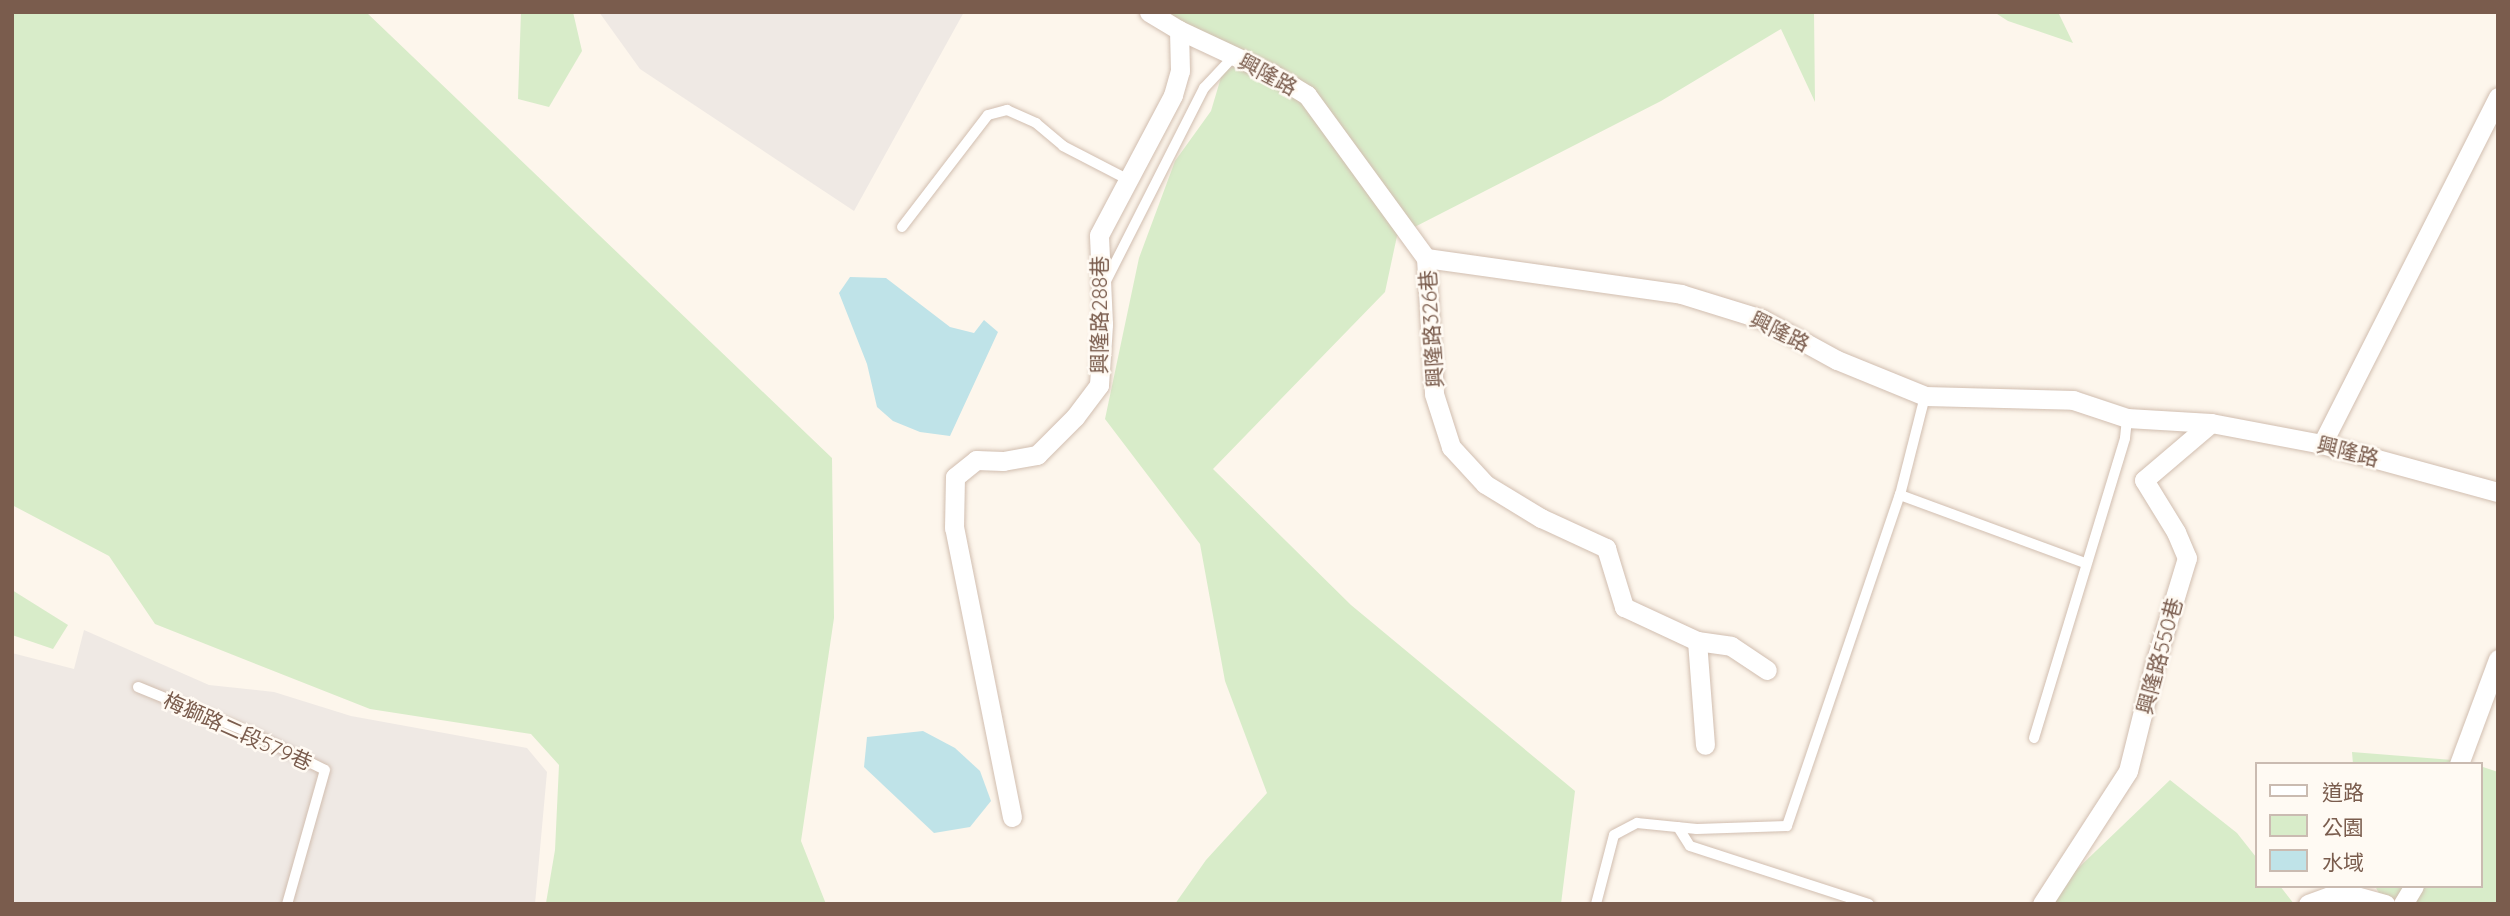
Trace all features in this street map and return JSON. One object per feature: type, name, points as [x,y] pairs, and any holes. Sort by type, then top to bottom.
[{"type":"street","name":"興隆路","points":[[1149,12],[1179,30],[1271,73],[1307,95],[1426,258],[1681,294],[1762,319],[1837,360],[1924,396],[2073,401],[2127,418],[2211,423],[2322,444],[2498,492]]},
{"type":"street","name":"興隆路288巷","points":[[1012,817],[954,528],[955,477],[976,460],[1003,461],[1037,454],[1075,417],[1099,385],[1103,324],[1099,234],[1173,94],[1180,71],[1179,30]]},
{"type":"street","points":[[2322,444],[2498,97]]},
{"type":"street","name":"興隆路326巷","points":[[1426,258],[1434,394],[1451,447],[1485,484],[1541,518],[1606,548],[1624,607],[1697,641],[1731,646],[1767,670]]},
{"type":"street","name":"興隆路550巷","points":[[2042,904],[2128,771],[2155,663],[2187,558],[2176,532],[2144,480],[2211,423]]},
{"type":"street","points":[[1697,641],[1705,745]]},
{"type":"street","points":[[2460,762],[2498,659]]},
{"type":"street","points":[[2403,904],[2413,888]]},
{"type":"street","points":[[2308,904],[2341,892],[2385,904]]},
{"type":"lane","points":[[1101,290],[1203,88],[1234,56]]},
{"type":"lane","points":[[902,227],[988,115],[1007,110],[1037,122],[1063,146],[1129,180]]},
{"type":"lane","points":[[1597,904],[1614,835],[1637,823],[1678,827],[1787,827],[1900,495],[1924,396]]},
{"type":"lane","points":[[2034,738],[2125,438],[2127,418]]},
{"type":"lane","points":[[1900,495],[2085,563]]},
{"type":"lane","name":"梅獅路二段579巷","points":[[138,687],[253,734],[325,770],[287,904]]},
{"type":"lane","points":[[1678,827],[1690,846],[1869,904]]},
{"type":"shaded area","points":[[599,12],[964,12],[854,211],[640,69]]},
{"type":"shaded area","points":[[84,630],[209,685],[274,692],[351,716],[527,748],[547,772],[535,904],[12,904],[12,653],[74,669]]},
{"type":"green space","points":[[12,12],[366,12],[832,458],[834,618],[801,841],[826,904],[546,903],[555,850],[559,765],[531,734],[370,709],[155,624],[109,556],[12,505]]},
{"type":"green space","points":[[521,12],[573,12],[582,51],[549,107],[518,99]]},
{"type":"green space","points":[[1166,12],[1814,12],[1815,102],[1781,29],[1661,101],[1397,236],[1385,292],[1213,469],[1351,605],[1575,791],[1561,904],[1175,904],[1206,860],[1267,793],[1225,681],[1200,544],[1105,419],[1139,258],[1175,161],[1211,111],[1230,47]]},
{"type":"green space","points":[[1994,12],[2058,12],[2073,43],[2008,21]]},
{"type":"green space","points":[[12,590],[68,625],[53,649],[12,635]]},
{"type":"green space","points":[[2352,752],[2468,762],[2353,762]]},
{"type":"green space","points":[[2482,767],[2498,772],[2498,904],[2385,904],[2376,888],[2482,888]]},
{"type":"green space","points":[[2170,780],[2237,833],[2254,854],[2254,888],[2282,888],[2294,904],[2045,904],[2048,897]]},
{"type":"water","points":[[850,277],[886,278],[950,327],[974,333],[984,320],[998,332],[950,436],[920,432],[893,421],[877,407],[867,364],[839,293]]},
{"type":"water","points":[[923,731],[955,748],[980,771],[991,801],[970,827],[934,833],[864,767],[867,737]]}]
